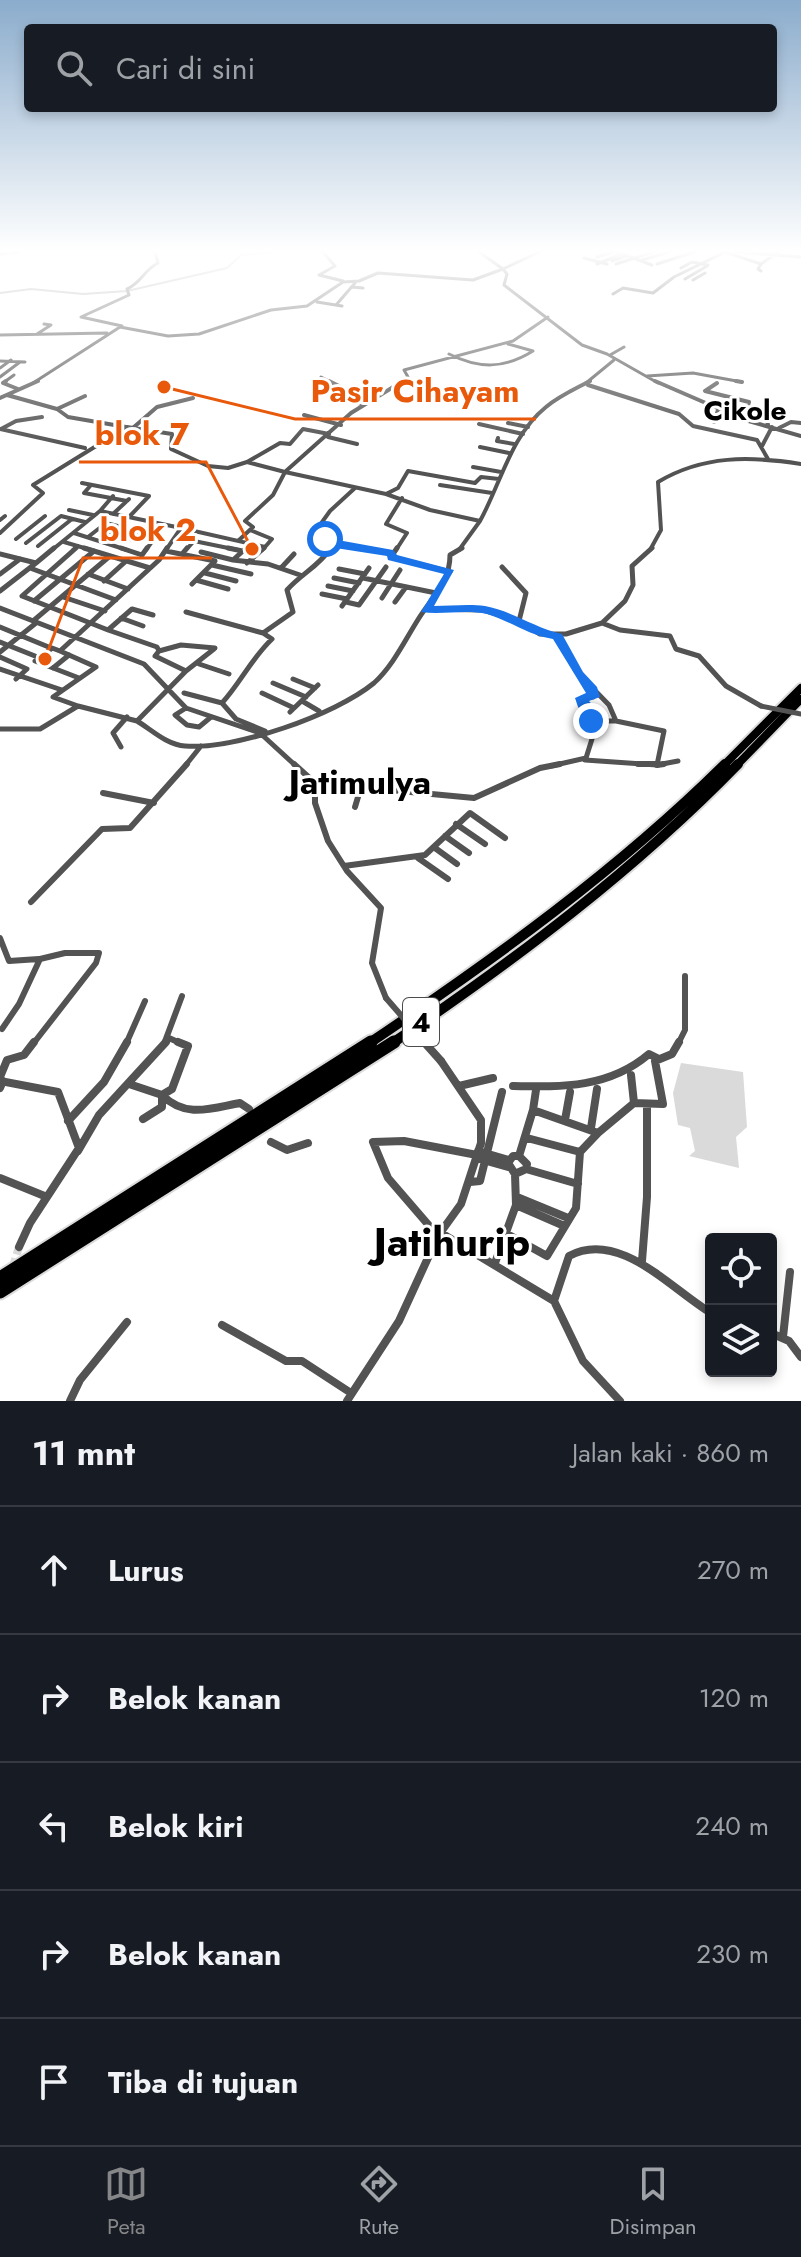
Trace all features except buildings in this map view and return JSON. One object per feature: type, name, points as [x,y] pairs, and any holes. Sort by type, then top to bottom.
[{"type":"highway","name":"4","points":[[0,1278],[319,1078],[519,940],[660,824],[801,688]]},
{"type":"highway","name":"4","points":[[0,1292],[325,1087],[502,964],[668,829],[801,699]]},
{"type":"street","points":[[83,317],[168,336],[202,334],[250,317]]},
{"type":"street","points":[[238,541],[253,527],[245,521],[273,495],[285,472],[363,404],[386,388],[403,382],[408,377],[404,370],[449,354],[521,338],[534,322],[547,317]]},
{"type":"street","points":[[548,317],[582,345],[610,355],[614,360],[718,410],[801,436]]},
{"type":"street","points":[[36,334],[51,325],[44,324]]},
{"type":"street","points":[[3,396],[44,378],[123,326]]},
{"type":"street","points":[[0,335],[108,334]]},
{"type":"street","points":[[449,354],[477,368],[514,362],[533,351],[507,343]]},
{"type":"street","points":[[610,355],[624,347]]},
{"type":"street","points":[[1,359],[23,362],[1,381]]},
{"type":"street","points":[[0,368],[11,360]]},
{"type":"street","points":[[0,627],[96,667],[54,698],[127,717],[174,744],[202,745],[263,732],[320,712],[375,681],[450,572],[450,555],[464,547],[480,521],[509,453],[528,427],[546,406],[587,384],[614,360]]},
{"type":"street","points":[[646,376],[693,373],[742,382]]},
{"type":"street","points":[[1,381],[14,375]]},
{"type":"street","points":[[331,375],[324,378],[347,390],[346,400],[363,404]]},
{"type":"street","points":[[1,381],[19,390]]},
{"type":"street","points":[[717,383],[705,391],[749,402],[748,406],[765,411],[773,427],[766,444],[762,446]]},
{"type":"street","points":[[587,384],[679,414],[693,426],[757,440],[768,459]]},
{"type":"street","points":[[3,396],[57,409],[85,396]]},
{"type":"street","points":[[0,533],[43,493],[33,485],[74,454],[90,449],[130,427],[157,407],[193,398]]},
{"type":"street","points":[[57,409],[59,413],[83,421],[172,434],[170,448],[173,452],[208,466],[230,470],[280,443],[290,444],[303,429],[357,444]]},
{"type":"street","points":[[714,422],[718,410]]},
{"type":"street","points":[[304,415],[341,425]]},
{"type":"street","points":[[0,429],[16,421],[42,417]]},
{"type":"street","points":[[508,423],[528,427]]},
{"type":"street","points":[[773,427],[801,423]]},
{"type":"street","points":[[479,424],[523,434]]},
{"type":"street","points":[[0,429],[90,449]]},
{"type":"street","points":[[498,438],[497,441],[515,444]]},
{"type":"street","points":[[480,447],[509,453]]},
{"type":"street","points":[[426,609],[483,610],[519,621],[540,634],[558,636],[602,623],[628,597],[633,582],[632,566],[647,555],[659,535],[661,516],[655,497],[658,482],[684,469],[743,456],[801,464]]},
{"type":"street","points":[[247,462],[402,498],[437,512],[480,521]]},
{"type":"street","points":[[473,467],[501,472]]},
{"type":"street","points":[[386,494],[398,488],[408,471],[475,483],[481,477],[499,479]]},
{"type":"street","points":[[82,483],[150,497],[129,517]]},
{"type":"street","points":[[92,485],[84,493],[127,501]]},
{"type":"street","points":[[440,485],[476,488],[492,493]]},
{"type":"street","points":[[355,487],[330,511],[312,536],[333,545],[393,553]]},
{"type":"street","points":[[0,591],[100,511],[119,490]]},
{"type":"street","points":[[113,514],[135,493]]},
{"type":"street","points":[[402,498],[386,524],[406,531],[392,557],[450,572]]},
{"type":"street","points":[[69,510],[94,515]]},
{"type":"street","points":[[100,511],[265,547]]},
{"type":"street","points":[[0,520],[5,516]]},
{"type":"street","points":[[53,549],[13,538],[43,516],[56,519]]},
{"type":"street","points":[[28,542],[61,516],[86,522]]},
{"type":"street","points":[[38,546],[72,519]]},
{"type":"street","points":[[130,528],[140,519]]},
{"type":"street","points":[[88,537],[104,524],[155,534]]},
{"type":"street","points":[[100,541],[117,525]]},
{"type":"street","points":[[73,533],[145,554],[155,534],[166,525]]},
{"type":"street","points":[[60,651],[150,568],[181,528]]},
{"type":"street","points":[[247,563],[272,539],[250,530]]},
{"type":"street","points":[[131,550],[144,531]]},
{"type":"street","points":[[109,533],[137,541]]},
{"type":"street","points":[[182,554],[192,541],[257,554]]},
{"type":"street","points":[[63,542],[150,568]]},
{"type":"street","points":[[199,555],[209,544]]},
{"type":"street","points":[[233,560],[251,544]]},
{"type":"street","points":[[263,633],[293,612],[287,590],[300,575],[317,568],[333,545]]},
{"type":"street","points":[[78,546],[21,593],[49,608],[159,651]]},
{"type":"street","points":[[27,669],[0,654],[119,547]]},
{"type":"street","points":[[34,601],[94,551]]},
{"type":"street","points":[[166,551],[220,556],[281,568],[300,575]]},
{"type":"street","points":[[0,554],[36,563]]},
{"type":"street","points":[[281,568],[294,554]]},
{"type":"street","points":[[7,555],[0,563],[8,568]]},
{"type":"street","points":[[199,555],[213,563],[248,573],[227,591],[194,582],[204,572],[213,563],[220,556]]},
{"type":"street","points":[[0,574],[20,559]]},
{"type":"street","points":[[104,581],[126,561]]},
{"type":"street","points":[[322,594],[359,605],[386,567]]},
{"type":"street","points":[[502,567],[527,594],[519,621]]},
{"type":"street","points":[[30,568],[116,600]]},
{"type":"street","points":[[339,569],[377,581],[436,593]]},
{"type":"street","points":[[382,598],[400,570]]},
{"type":"street","points":[[204,572],[236,581]]},
{"type":"street","points":[[88,574],[128,589]]},
{"type":"street","points":[[334,578],[364,576]]},
{"type":"street","points":[[345,602],[364,576]]},
{"type":"street","points":[[328,586],[353,591]]},
{"type":"street","points":[[395,602],[406,587]]},
{"type":"street","points":[[62,597],[105,611]]},
{"type":"street","points":[[0,608],[144,664],[186,708],[263,732]]},
{"type":"street","points":[[108,630],[133,609],[153,615]]},
{"type":"street","points":[[186,612],[263,633],[272,639],[252,658],[244,679],[222,703]]},
{"type":"street","points":[[121,618],[143,626]]},
{"type":"street","points":[[602,623],[623,630],[670,636],[676,649],[699,656],[726,686],[761,706],[801,714]]},
{"type":"street","points":[[558,636],[578,674],[604,695],[616,721]]},
{"type":"street","points":[[0,642],[80,679]]},
{"type":"street","points":[[137,721],[170,691],[186,671],[215,648],[181,645],[159,651],[155,656],[186,671]]},
{"type":"street","points":[[18,677],[52,648]]},
{"type":"street","points":[[53,668],[69,655]]},
{"type":"street","points":[[198,663],[229,674]]},
{"type":"street","points":[[0,669],[62,690]]},
{"type":"street","points":[[262,693],[292,710],[316,686],[293,679]]},
{"type":"street","points":[[273,683],[304,699],[320,712]]},
{"type":"street","points":[[578,688],[591,687]]},
{"type":"street","points":[[584,759],[592,739],[590,710],[584,707],[582,698],[593,697],[591,687]]},
{"type":"street","points":[[184,693],[222,703],[236,719],[263,732],[315,783],[474,798],[540,768],[584,759],[657,765],[678,761]]},
{"type":"street","points":[[0,729],[40,729],[78,706]]},
{"type":"street","points":[[186,708],[175,715],[187,725],[199,727],[211,717]]},
{"type":"street","points":[[121,747],[113,733],[127,717]]},
{"type":"street","points":[[591,721],[616,721],[663,729],[657,765]]},
{"type":"street","points":[[31,902],[102,829],[130,828],[202,745]]},
{"type":"street","points":[[315,783],[312,801],[344,866],[376,896],[381,908],[370,943],[377,984],[441,1061],[481,1120],[481,1155]]},
{"type":"street","points":[[355,807],[361,787]]},
{"type":"street","points":[[103,793],[154,803]]},
{"type":"street","points":[[344,866],[417,858],[435,848],[470,813],[505,838]]},
{"type":"street","points":[[456,824],[485,844]]},
{"type":"street","points":[[445,836],[469,853]]},
{"type":"street","points":[[435,848],[457,864]]},
{"type":"street","points":[[417,858],[448,879]]},
{"type":"street","points":[[0,938],[3,959],[9,961],[40,959],[65,953],[99,953],[96,963],[24,1055],[7,1060],[1,1082],[52,1088],[62,1098],[77,1152]]},
{"type":"street","points":[[2,1029],[19,1004],[40,959]]},
{"type":"street","points":[[513,1086],[578,1087],[603,1083],[649,1054],[657,1058],[672,1054],[685,1030],[685,976]]},
{"type":"street","points":[[19,1247],[99,1115],[169,1038],[182,996]]},
{"type":"street","points":[[68,1121],[82,1111],[106,1077],[145,1001]]},
{"type":"street","points":[[162,1095],[172,1089],[188,1049],[187,1044],[169,1038]]},
{"type":"street","points":[[507,1234],[547,1256],[565,1222],[575,1212],[578,1184],[583,1174],[580,1152],[595,1131],[634,1103],[663,1104],[657,1058]]},
{"type":"street","points":[[631,1075],[634,1103]]},
{"type":"street","points":[[459,1086],[474,1080],[493,1078]]},
{"type":"street","points":[[128,1083],[162,1095],[168,1104],[177,1108],[214,1111],[244,1103],[249,1109]]},
{"type":"street","points":[[595,1131],[597,1089]]},
{"type":"street","points":[[495,1263],[516,1201],[511,1167],[527,1138],[536,1090]]},
{"type":"street","points":[[222,1325],[286,1361],[302,1361],[349,1397],[399,1321],[440,1235],[452,1220],[481,1155],[502,1092]]},
{"type":"street","points":[[565,1120],[570,1092]]},
{"type":"street","points":[[143,1119],[162,1107],[162,1095]]},
{"type":"street","points":[[642,1261],[647,1197],[647,1105]]},
{"type":"street","points":[[533,1110],[595,1131]]},
{"type":"street","points":[[527,1138],[580,1152]]},
{"type":"street","points":[[578,1184],[511,1167],[481,1155],[404,1141],[373,1142],[373,1151],[421,1223],[495,1263],[554,1301],[590,1371],[620,1401]]},
{"type":"street","points":[[271,1142],[287,1150],[308,1143]]},
{"type":"street","points":[[519,1156],[527,1164],[526,1169]]},
{"type":"street","points":[[0,1178],[47,1197]]},
{"type":"street","points":[[516,1201],[565,1222]]},
{"type":"street","points":[[554,1301],[574,1251],[618,1253],[642,1261],[678,1293],[705,1309]]},
{"type":"street","points":[[783,1337],[790,1272]]},
{"type":"street","points":[[70,1401],[80,1380],[127,1322]]},
{"type":"street","points":[[777,1335],[798,1347],[801,1357]]},
{"type":"shaded area","points":[[681,1063],[743,1072],[747,1127],[736,1137],[739,1168],[689,1156],[695,1151],[690,1128],[678,1125],[673,1093]]},
{"type":"tunnel","points":[[13,1266],[19,1247]]},
{"type":"place","name":"Pasir Cihayam","points":[[164,387]]},
{"type":"place","name":"blok 7","points":[[252,549]]},
{"type":"place","name":"blok 2","points":[[45,659]]},
{"type":"district","name":"Cikole","points":[[745,410]]},
{"type":"district","name":"Jatimulya","points":[[360,782]]},
{"type":"district","name":"Jatihurip","points":[[452,1242]]},
{"type":"route","points":[[325,539],[333,545],[393,553],[392,557],[450,572],[426,609],[491,611],[524,623],[540,634],[558,636],[563,651],[587,686],[591,687],[593,697],[582,698],[584,707],[590,710],[591,721]]}]
